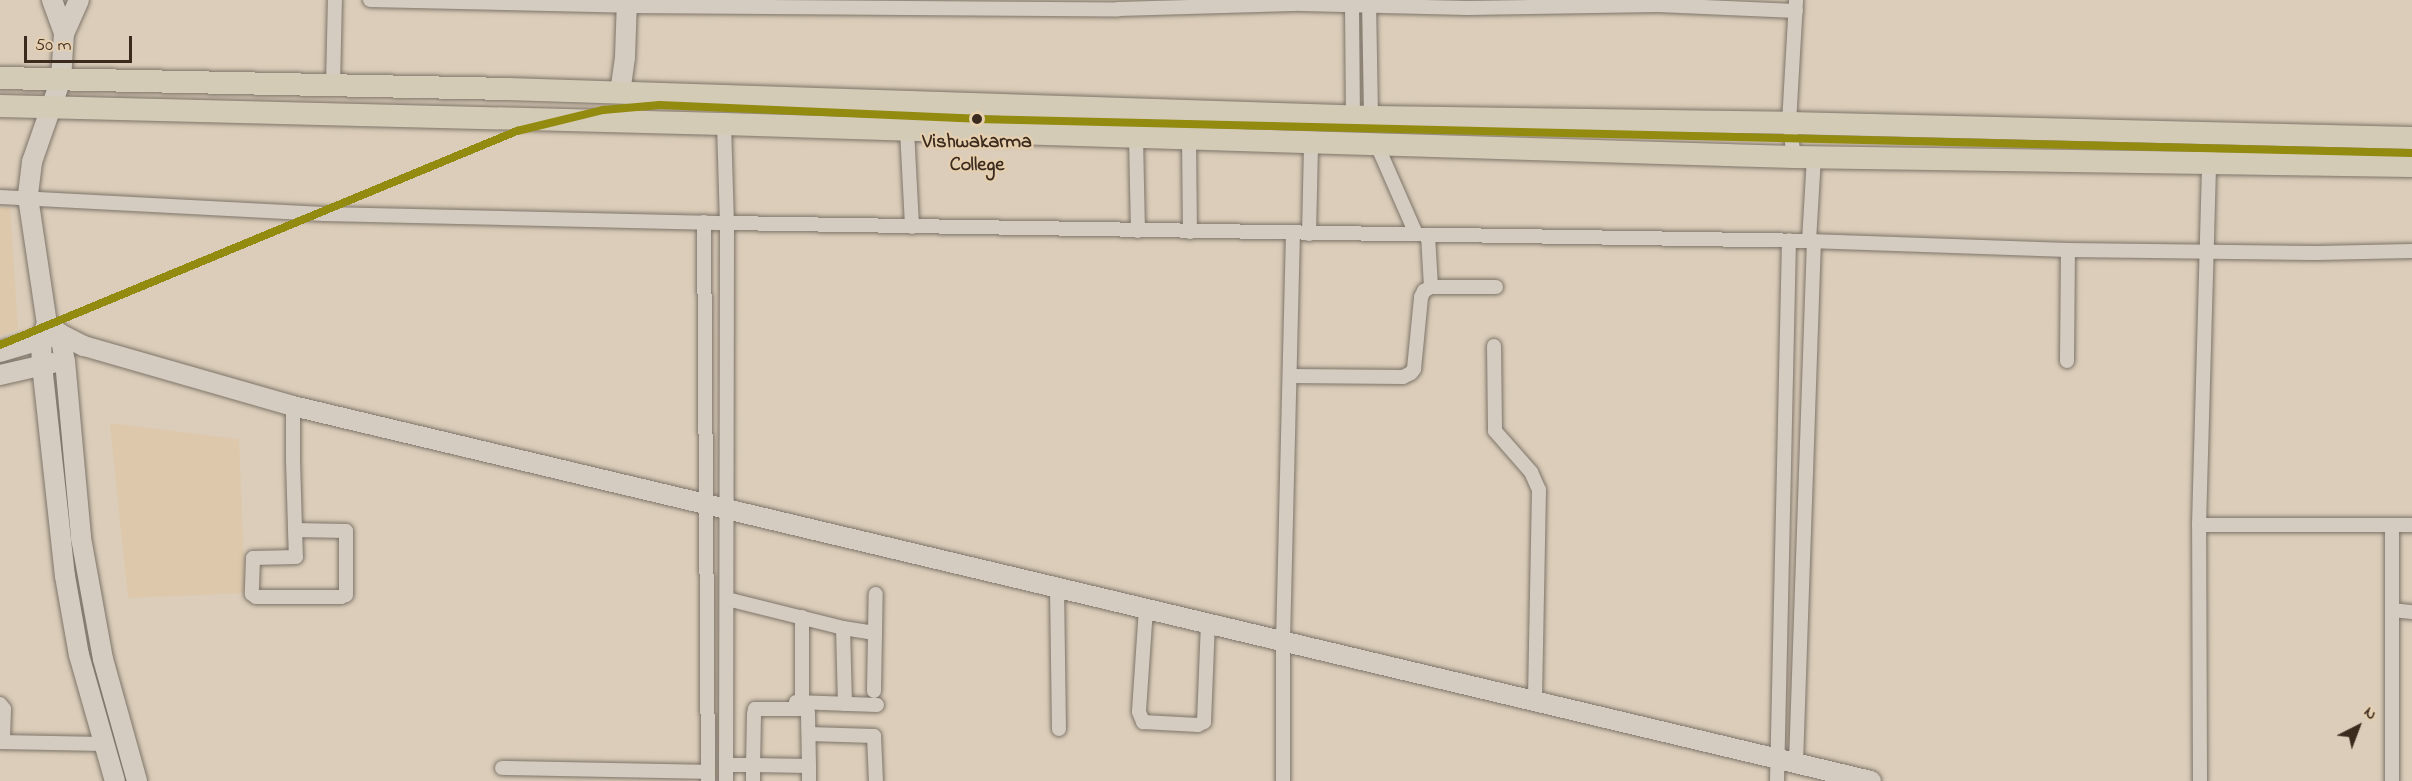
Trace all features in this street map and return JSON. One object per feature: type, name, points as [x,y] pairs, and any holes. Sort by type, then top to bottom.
[{"type":"main road","points":[[0,78],[620,93],[1362,117],[1790,123],[2412,138]]},
{"type":"main road","points":[[0,106],[724,124],[1804,157],[2412,166]]},
{"type":"street","points":[[52,0],[64,33]]},
{"type":"street","points":[[79,0],[64,33],[61,79],[32,162],[28,197],[49,332],[65,361],[81,538],[102,650],[138,781]]},
{"type":"street","points":[[333,86],[335,0]]},
{"type":"street","points":[[370,0],[1118,9],[1351,3],[1468,8],[1796,5],[1790,123],[1804,157],[1812,241],[1796,763]]},
{"type":"street","points":[[620,93],[625,57],[627,3]]},
{"type":"street","points":[[1351,3],[1362,117]]},
{"type":"street","points":[[1362,117],[1369,3]]},
{"type":"street","points":[[724,124],[727,223],[726,781]]},
{"type":"street","points":[[907,130],[912,227]]},
{"type":"street","points":[[1136,137],[1138,231]]},
{"type":"street","points":[[1190,139],[1190,232]]},
{"type":"street","points":[[1309,234],[1311,143]]},
{"type":"street","points":[[1377,145],[1422,235],[1431,287]]},
{"type":"street","points":[[2200,781],[2199,525],[2209,162]]},
{"type":"street","points":[[0,197],[324,214],[1293,234],[1789,240],[2068,250],[2412,251]]},
{"type":"street","points":[[502,768],[708,777],[704,222]]},
{"type":"street","points":[[1283,781],[1283,641],[1293,234]]},
{"type":"street","points":[[1777,781],[1789,240]]},
{"type":"street","points":[[2067,361],[2068,250]]},
{"type":"street","points":[[1290,376],[1403,377],[1414,369],[1421,297],[1424,291],[1431,287],[1496,287]]},
{"type":"street","points":[[49,332],[42,365],[65,576],[79,655],[116,781]]},
{"type":"street","points":[[0,352],[49,332],[84,346],[292,406],[1871,781]]},
{"type":"street","points":[[0,375],[65,361],[84,346]]},
{"type":"street","points":[[1494,346],[1495,431],[1531,472],[1539,490],[1535,701]]},
{"type":"street","points":[[292,406],[295,530],[296,557],[252,560],[252,594],[256,597],[341,597],[346,595],[346,531],[295,530]]},
{"type":"street","points":[[2199,525],[2412,525]]},
{"type":"street","points":[[2392,525],[2392,781]]},
{"type":"street","points":[[1057,587],[1059,729]]},
{"type":"street","points":[[766,700],[845,704],[876,698],[876,594]]},
{"type":"street","points":[[727,600],[843,628],[875,633]]},
{"type":"street","points":[[1146,608],[1139,712],[1143,722],[1198,725],[1204,722],[1208,623]]},
{"type":"street","points":[[2392,610],[2412,612]]},
{"type":"street","points":[[802,617],[802,702]]},
{"type":"street","points":[[843,628],[845,704]]},
{"type":"street","points":[[79,655],[102,650]]},
{"type":"street","points":[[0,704],[4,709],[1,742],[104,744]]},
{"type":"street","points":[[753,781],[754,714],[757,708],[804,708],[808,713],[809,781]]},
{"type":"street","points":[[809,734],[874,736],[876,781]]},
{"type":"street","points":[[726,765],[809,766]]},
{"type":"shaded area","points":[[0,208],[10,208],[18,329],[0,336]]},
{"type":"shaded area","points":[[110,423],[239,439],[245,593],[128,598]]},
{"type":"transit line","points":[[0,345],[517,131],[603,110],[660,105],[977,119],[2412,153]]},
{"type":"place","name":"Vishwakarma College","points":[[977,119]]}]
